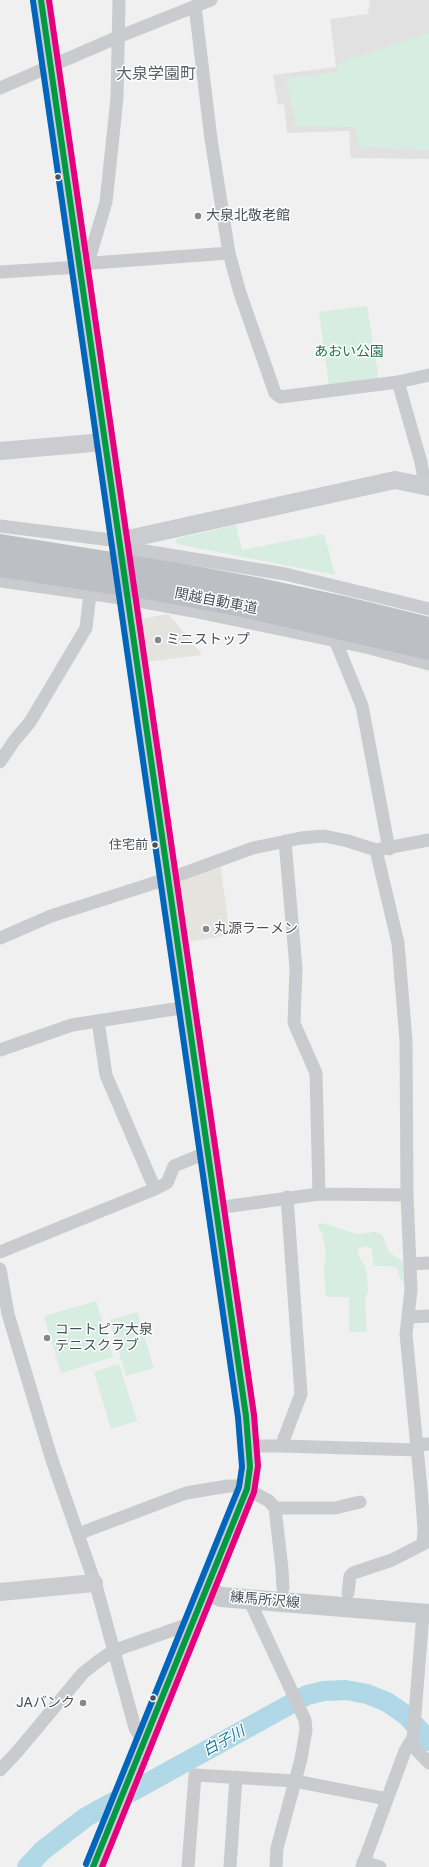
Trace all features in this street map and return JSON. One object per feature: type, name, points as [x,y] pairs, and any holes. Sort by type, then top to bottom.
[{"type":"highway","name":"関越自動車道","points":[[0,545],[255,588],[429,628]]},
{"type":"highway","name":"関越自動車道","points":[[0,566],[157,590],[232,604],[429,649]]},
{"type":"main road","name":"練馬所沢線","points":[[206,1590],[222,1585],[348,1593],[427,1610]]},
{"type":"main road","name":"練馬所沢線","points":[[206,1590],[221,1597],[427,1610]]},
{"type":"street","points":[[41,0],[82,265],[104,442],[169,878],[249,1446],[250,1467],[246,1489],[93,1867]]},
{"type":"street","points":[[82,265],[106,202],[118,98],[119,0]]},
{"type":"street","points":[[0,88],[118,37],[210,0]]},
{"type":"street","points":[[195,6],[211,139],[229,252],[240,293],[275,394],[280,397],[398,382],[429,375]]},
{"type":"street","points":[[0,272],[229,252]]},
{"type":"street","points":[[0,526],[119,541],[161,533],[395,480],[427,486],[398,382]]},
{"type":"street","points":[[0,451],[104,442]]},
{"type":"street","points":[[161,533],[158,544],[164,553]]},
{"type":"street","points":[[119,541],[127,548],[285,574],[426,608],[409,659]]},
{"type":"street","points":[[0,581],[128,599],[216,616],[370,648],[429,664]]},
{"type":"street","points":[[0,762],[14,741],[30,722],[86,628],[90,594]]},
{"type":"street","points":[[336,642],[362,706],[389,849]]},
{"type":"street","points":[[0,938],[51,916],[169,878],[253,848],[285,841],[324,836],[348,841],[376,850],[389,849],[429,840]]},
{"type":"street","points":[[285,841],[296,968],[294,1023],[316,1073],[319,1194]]},
{"type":"street","points":[[348,1593],[350,1576],[354,1573],[392,1560],[426,1542],[424,1529],[421,1446],[406,1334],[411,1290],[407,1195],[406,1041],[398,943],[376,850]]},
{"type":"street","points":[[0,1050],[72,1025],[187,1007]]},
{"type":"street","points":[[98,1021],[106,1075],[155,1190]]},
{"type":"street","points":[[0,1252],[155,1190],[167,1183],[174,1166],[208,1152]]},
{"type":"street","points":[[216,1208],[287,1197],[319,1194],[407,1195]]},
{"type":"street","points":[[282,1446],[301,1394],[287,1197]]},
{"type":"street","points":[[410,1264],[429,1263]]},
{"type":"street","points":[[0,1269],[8,1314],[52,1457],[94,1583],[135,1728],[144,1743]]},
{"type":"street","points":[[408,1317],[429,1316]]},
{"type":"street","points":[[249,1446],[421,1446]]},
{"type":"street","points":[[78,1534],[186,1493],[232,1486],[246,1489],[269,1501],[275,1508],[283,1588]]},
{"type":"street","points":[[275,1508],[335,1508],[360,1502]]},
{"type":"street","points":[[0,1592],[94,1583]]},
{"type":"street","points":[[252,1599],[253,1608],[291,1694],[305,1720],[306,1730],[295,1781],[277,1848],[276,1867]]},
{"type":"street","points":[[380,1867],[362,1865],[412,1739],[427,1610]]},
{"type":"street","points":[[0,1770],[83,1674],[113,1650],[192,1623]]},
{"type":"street","points":[[412,1739],[429,1763]]},
{"type":"street","points":[[188,1867],[194,1777],[197,1775],[295,1781],[387,1799]]},
{"type":"street","points":[[230,1867],[236,1777]]},
{"type":"shaded area","points":[[370,0],[429,0],[429,159],[351,158],[349,131],[287,133],[284,104],[278,105],[273,75],[336,67],[330,19],[368,14]]},
{"type":"shaded area","points":[[168,614],[202,655],[146,662],[141,619]]},
{"type":"shaded area","points":[[220,864],[230,935],[188,942],[179,882],[182,878]]},
{"type":"green space","points":[[429,32],[429,150],[358,147],[356,127],[296,126],[286,79],[336,72],[339,63]]},
{"type":"green space","name":"あおい公園","points":[[367,306],[379,379],[329,386],[319,312]]},
{"type":"green space","points":[[236,525],[242,550],[324,534],[335,575],[177,544],[176,539]]},
{"type":"green space","points":[[322,1223],[357,1234],[375,1232],[382,1235],[389,1252],[404,1262],[404,1283],[400,1278],[397,1268],[375,1266],[373,1264],[372,1248],[366,1246],[357,1249],[359,1257],[365,1266],[367,1277],[368,1291],[365,1301],[367,1332],[349,1332],[349,1297],[326,1297],[324,1270],[326,1252],[322,1233],[318,1227],[319,1224]]},
{"type":"green space","points":[[96,1301],[113,1357],[61,1373],[44,1316]]},
{"type":"green space","points":[[137,1312],[154,1368],[126,1376],[109,1320]]},
{"type":"green space","points":[[119,1364],[137,1421],[111,1429],[94,1372]]},
{"type":"waterway","name":"白子川","points":[[27,1867],[42,1851],[86,1817],[307,1695],[324,1691],[346,1690],[367,1694],[387,1702],[407,1716],[429,1741]]},
{"type":"transit line","points":[[41,0],[246,1416],[250,1467],[247,1489],[93,1867]]},
{"type":"transit line","points":[[49,0],[254,1415],[258,1466],[254,1492],[102,1867]]},
{"type":"transit line","points":[[33,1],[238,1417],[242,1467],[239,1487],[86,1864]]},
{"type":"place","name":"大泉北敬老館","points":[[198,216]]},
{"type":"place","name":"ミニストップ","points":[[158,640]]},
{"type":"place","name":"住宅前","points":[[155,845]]},
{"type":"place","name":"丸源ラーメン","points":[[206,929]]},
{"type":"place","name":"コートピア大泉 テニスクラブ","points":[[47,1338]]},
{"type":"place","name":"JAバンク","points":[[83,1703]]},
{"type":"district","name":"大泉学園町","points":[[156,74]]}]
